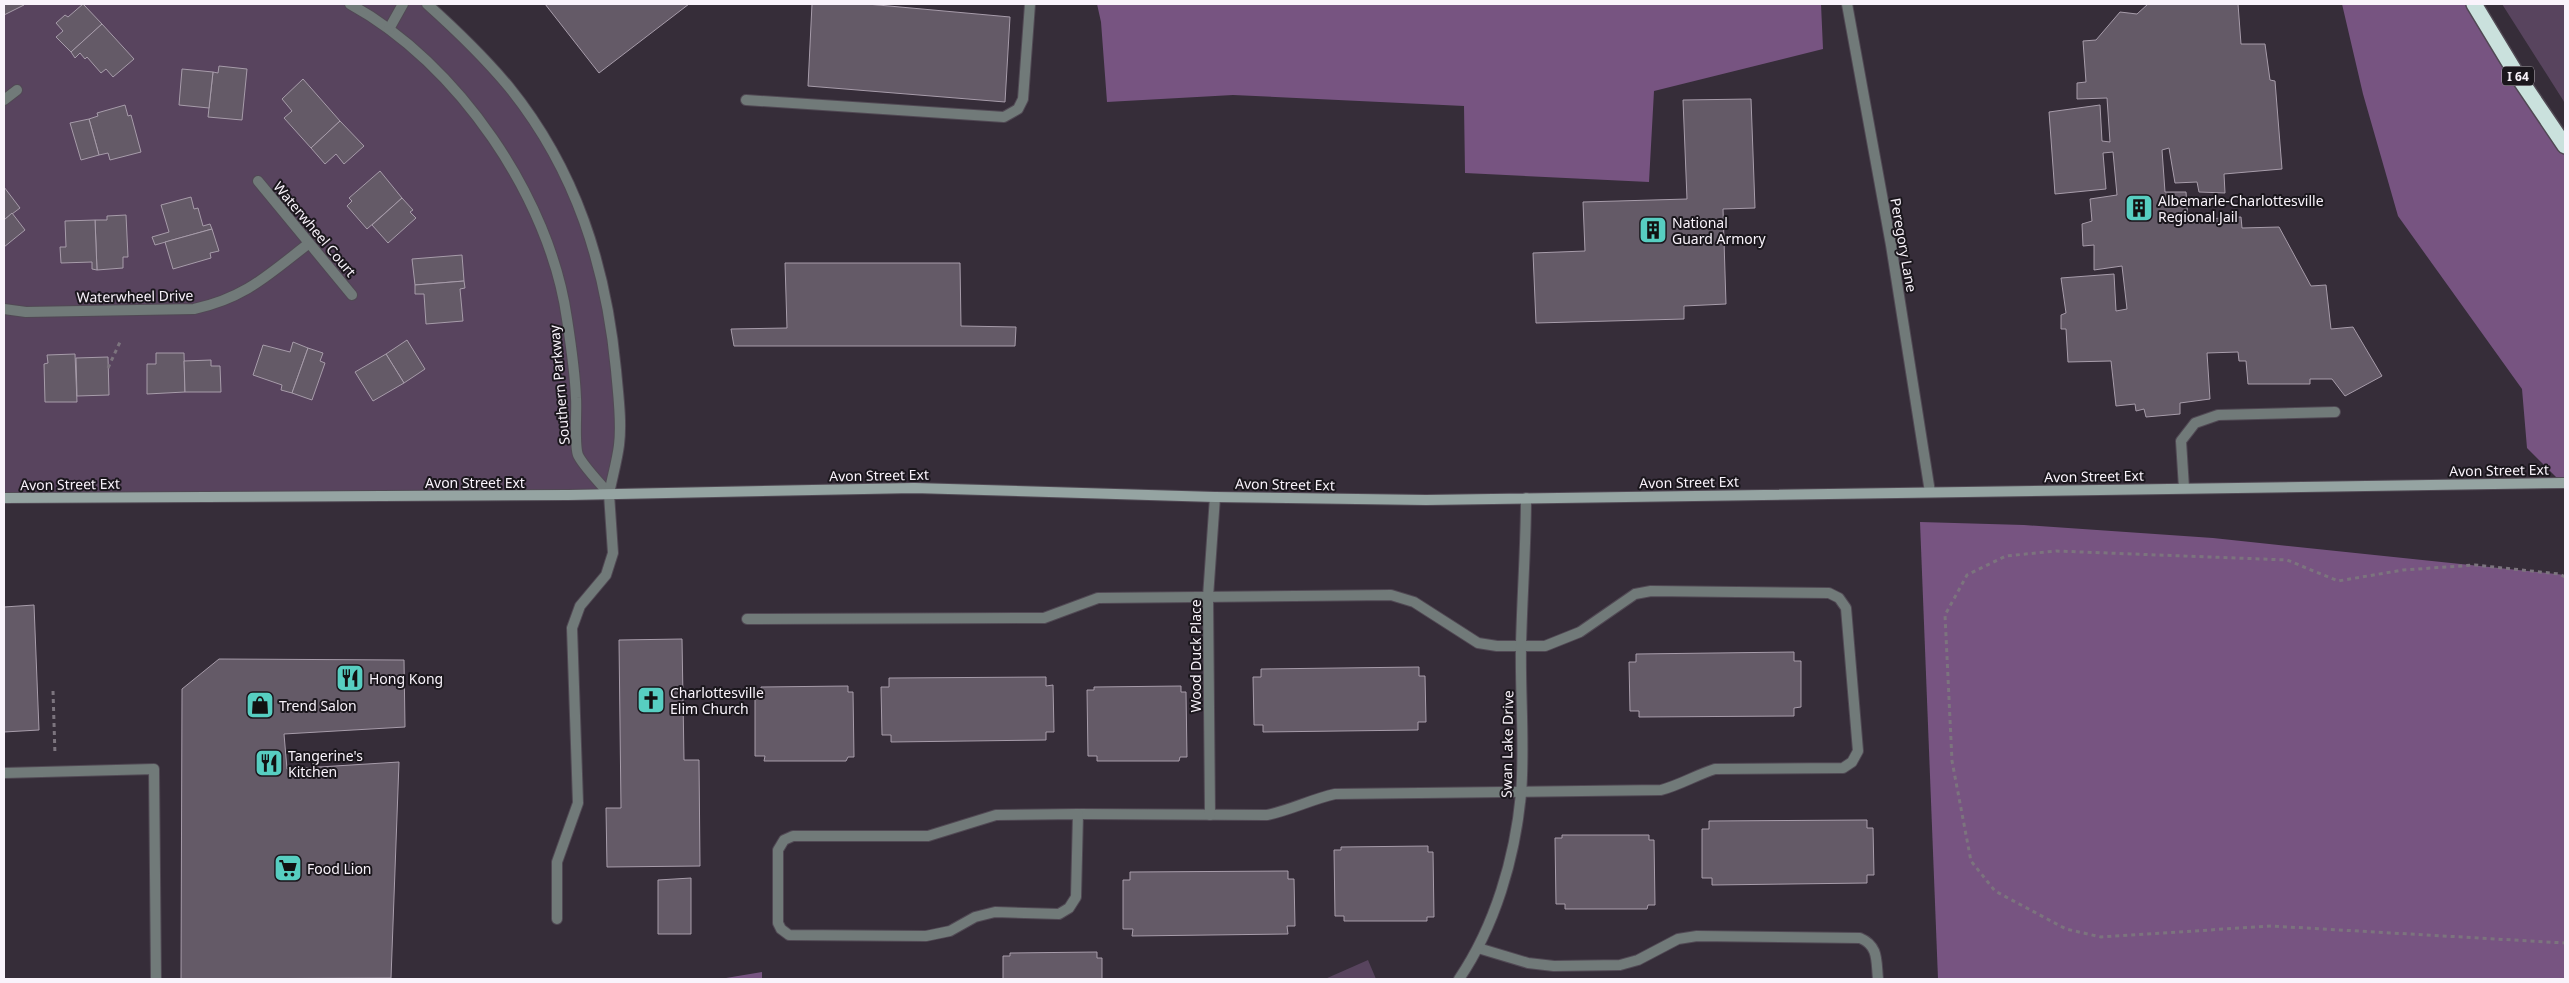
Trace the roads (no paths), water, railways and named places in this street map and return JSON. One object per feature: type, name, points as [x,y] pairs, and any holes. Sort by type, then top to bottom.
[{"type":"highway","name":"I 64","points":[[2474,4],[2517,74],[2565,146]]},
{"type":"main road","name":"Avon Street Ext","points":[[4,498],[609,494],[914,488],[1215,497],[1426,500],[2565,483]]},
{"type":"street","name":"Southern Parkway","points":[[350,4],[389,29],[455,91],[483,123],[506,157],[526,193],[549,250],[567,317],[576,398],[578,455],[609,494]]},
{"type":"street","points":[[389,29],[403,4]]},
{"type":"street","points":[[427,4],[482,55],[510,88],[558,162],[592,239],[611,320],[619,406],[619,444],[609,494],[613,553],[606,575],[580,606],[572,628],[578,803],[557,862],[557,919]]},
{"type":"street","points":[[746,100],[1004,117],[1018,110],[1023,99],[1030,4]]},
{"type":"street","name":"Peregory Lane","points":[[1847,4],[1891,244],[1930,492]]},
{"type":"street","points":[[4,100],[17,90]]},
{"type":"street","name":"Waterwheel Court","points":[[258,181],[308,244],[352,295]]},
{"type":"street","name":"Waterwheel Drive","points":[[4,309],[26,312],[194,310],[220,304],[245,292],[308,244]]},
{"type":"street","points":[[2184,488],[2181,441],[2195,422],[2218,415],[2335,412]]},
{"type":"street","name":"Wood Duck Place","points":[[1210,816],[1208,597],[1215,497]]},
{"type":"street","name":"Swan Lake Drive","points":[[1459,979],[1478,948],[1501,892],[1514,845],[1521,793],[1521,646],[1526,498]]},
{"type":"street","points":[[748,619],[1044,618],[1098,598],[1391,595],[1414,602],[1478,643],[1496,646],[1546,646],[1568,639],[1635,594],[1651,591],[1829,592],[1839,598],[1846,608],[1858,751],[1852,762],[1843,768],[1715,769],[1695,776],[1677,786],[1661,790],[1335,794],[1316,798],[1291,810],[1267,815],[1210,816],[1078,814],[996,815],[928,836],[793,836],[784,840],[778,850],[778,923],[781,930],[789,935],[926,936],[950,930],[975,917],[995,912],[1059,914],[1069,908],[1076,898],[1078,814]]},
{"type":"street","points":[[4,773],[154,770],[156,979]]},
{"type":"street","points":[[1478,948],[1528,963],[1554,966],[1620,964],[1638,960],[1678,939],[1697,936],[1860,938],[1870,942],[1876,950],[1878,979]]},
{"type":"place","name":"Albemarle-Charlottesville Regional Jail","points":[[2139,208]]},
{"type":"place","name":"National Guard Armory","points":[[1653,230]]},
{"type":"place","name":"Hong Kong","points":[[350,678]]},
{"type":"place","name":"Charlottesville Elim Church","points":[[651,700]]},
{"type":"place","name":"Trend Salon","points":[[260,705]]},
{"type":"place","name":"Tangerine's Kitchen","points":[[269,763]]},
{"type":"place","name":"Food Lion","points":[[288,868]]}]
